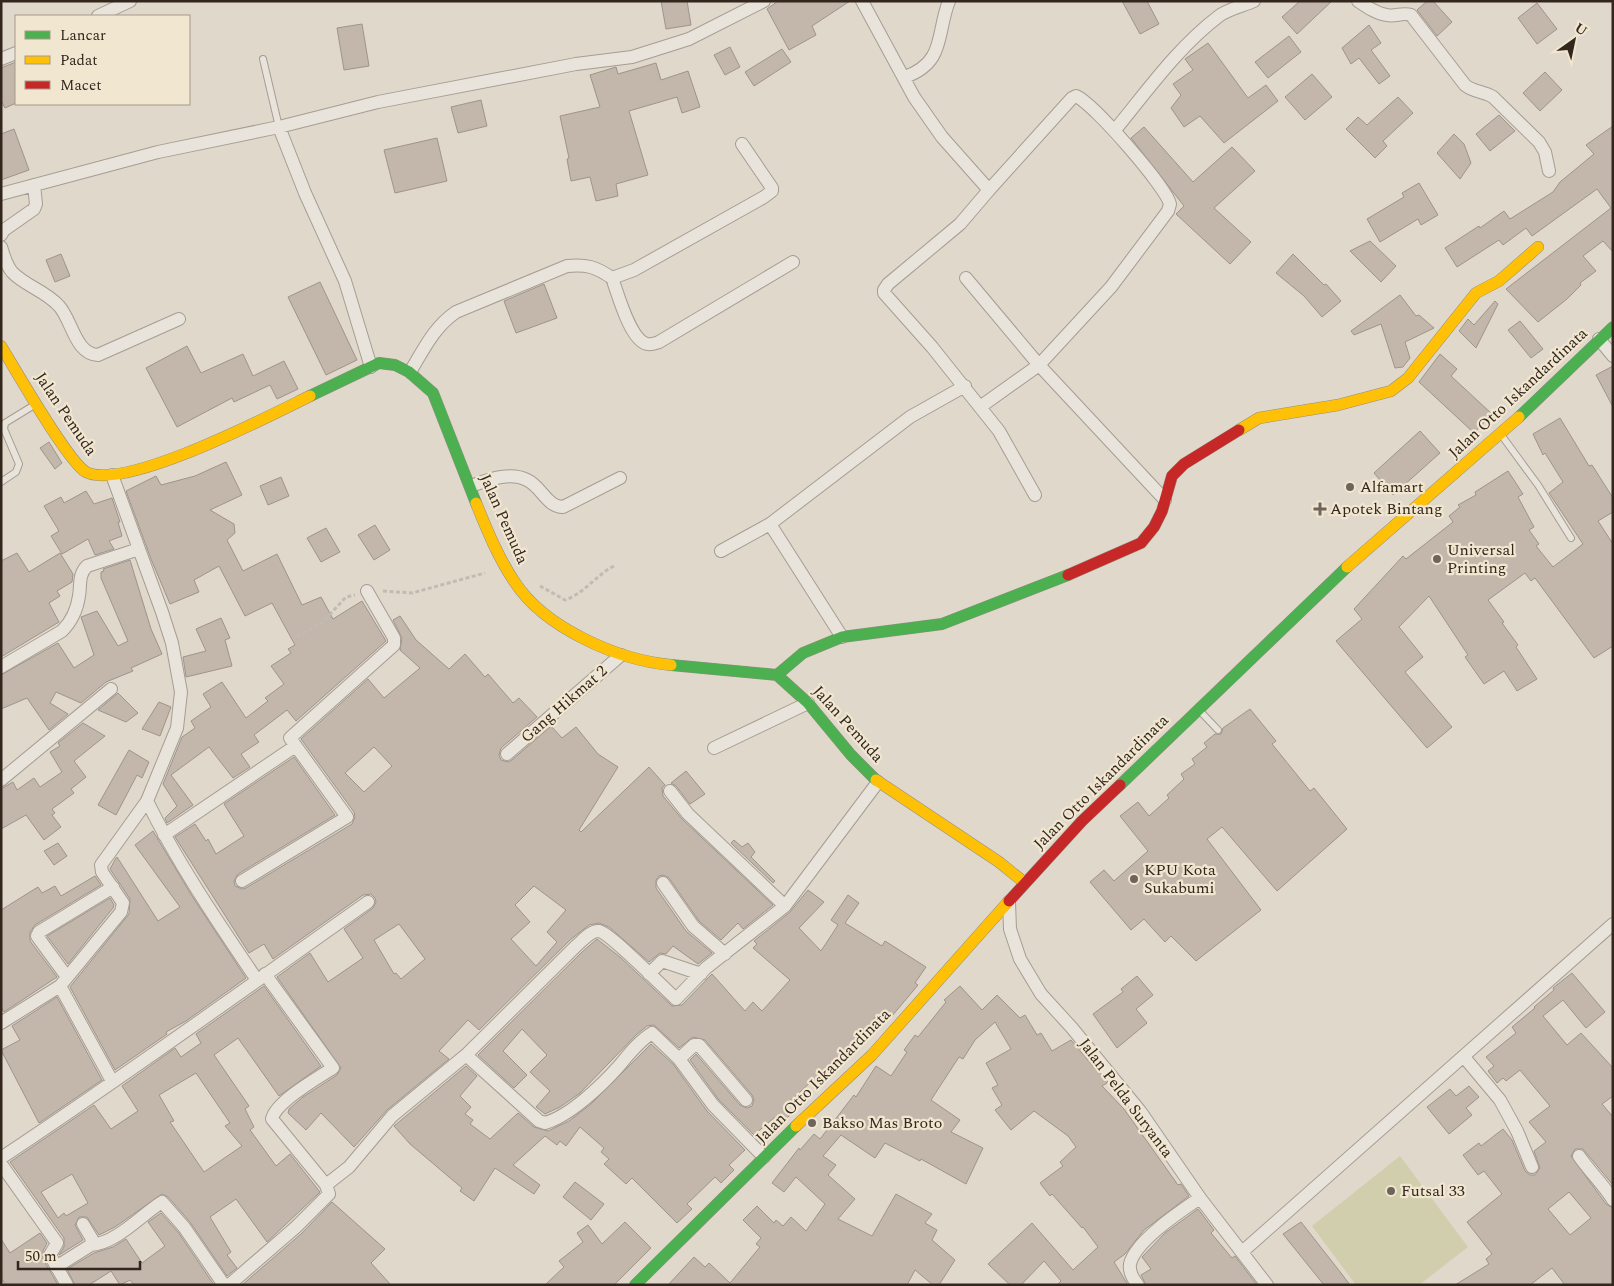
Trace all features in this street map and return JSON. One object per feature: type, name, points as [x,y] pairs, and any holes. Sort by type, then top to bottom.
[{"type":"street","points":[[100,15],[130,1]]},
{"type":"street","points":[[1,194],[158,152],[279,127],[378,102],[576,64],[632,57],[689,39],[764,1]]},
{"type":"street","points":[[862,1],[905,77],[914,97],[942,137],[989,190]]},
{"type":"street","points":[[905,77],[919,72],[930,63],[942,33],[948,1]]},
{"type":"street","points":[[1115,130],[1163,70],[1196,36],[1220,15],[1254,1]]},
{"type":"street","points":[[1358,1],[1372,10],[1388,16],[1404,13],[1411,15],[1465,84],[1471,90],[1485,92],[1493,97],[1538,142],[1545,152],[1549,171]]},
{"type":"street","points":[[1,59],[15,53]]},
{"type":"street","points":[[980,407],[1039,365],[1112,287],[1169,207],[1169,200],[1115,130],[1086,102],[1074,97],[960,224],[894,278],[884,290],[891,303],[932,347],[965,386],[980,407],[999,430],[1035,495]]},
{"type":"street","points":[[279,127],[305,192],[345,281],[371,367]]},
{"type":"street","points":[[612,278],[643,265],[739,212],[772,191],[771,185],[742,144]]},
{"type":"street","points":[[1,235],[7,221],[34,209],[36,204],[34,186]]},
{"type":"street","points":[[1,247],[11,271],[39,289],[60,307],[81,344],[92,355],[98,355],[179,319]]},
{"type":"street","points":[[777,675],[803,653],[842,637],[942,624],[1041,584],[1088,568],[1141,543],[1154,527],[1176,471],[1260,418],[1338,405],[1391,391],[1408,378],[1476,293],[1499,281],[1538,248]]},
{"type":"street","points":[[410,372],[442,322],[456,312],[567,266],[583,264],[595,266],[612,278],[633,331],[642,341],[649,344],[659,342],[793,262]]},
{"type":"street","points":[[966,278],[1039,365],[1165,500]]},
{"type":"street","name":"Jalan Otto Iskandardinata","points":[[636,1285],[764,1157],[872,1055],[1082,821],[1382,535],[1501,435],[1613,327]]},
{"type":"street","points":[[1599,339],[1613,356]]},
{"type":"street","name":"Jalan Pemuda","points":[[1,346],[39,403],[70,456],[86,472],[112,474],[149,467],[236,432],[379,363],[388,363],[410,372],[433,393],[439,404],[492,542],[515,583],[543,614],[586,639],[621,655],[658,664],[777,675],[808,703],[851,755],[878,782],[999,862],[1025,883]]},
{"type":"street","points":[[721,551],[770,524],[910,417],[965,386]]},
{"type":"street","points":[[1,1023],[64,981],[98,942],[123,909],[123,903],[102,872],[101,865],[146,801],[177,728],[181,692],[172,643],[112,474]]},
{"type":"street","points":[[471,486],[505,476],[526,479],[554,505],[563,507],[620,478]]},
{"type":"street","points":[[770,524],[842,637]]},
{"type":"street","points":[[1,667],[62,631],[70,623],[79,596],[83,570],[87,566],[140,549]]},
{"type":"street","points":[[242,881],[347,817],[294,747],[290,738],[394,644],[394,638],[367,591]]},
{"type":"street","name":"Gang Hikmat 2","points":[[507,754],[621,655]]},
{"type":"street","points":[[1,780],[111,689]]},
{"type":"street","points":[[714,748],[808,703]]},
{"type":"street","points":[[164,835],[294,747]]},
{"type":"street","points":[[326,1185],[348,1167],[392,1116],[466,1055],[592,932],[604,933],[676,999],[700,974],[785,906],[878,782]]},
{"type":"street","points":[[670,791],[688,814],[738,864],[785,906]]},
{"type":"street","points":[[146,801],[201,897],[333,1068],[290,1098],[276,1110],[272,1118],[326,1185],[329,1194],[296,1227],[229,1285]]},
{"type":"street","points":[[663,883],[693,926],[725,954]]},
{"type":"street","points":[[112,1081],[64,981],[37,936],[113,887]]},
{"type":"street","points":[[1,1158],[112,1081],[151,1057],[368,902]]},
{"type":"street","name":"Jalan Pelda Suryanta","points":[[1009,902],[1012,935],[1020,960],[1031,978],[1056,1013],[1072,1028],[1140,1111],[1200,1198],[1268,1285]]},
{"type":"street","points":[[1242,1252],[1613,924]]},
{"type":"street","points":[[648,974],[662,961],[700,974]]},
{"type":"street","points":[[466,1055],[497,1086],[539,1121],[545,1123],[558,1118],[603,1083],[651,1033],[679,1059],[713,1105],[764,1157]]},
{"type":"street","points":[[679,1059],[694,1045],[699,1045],[746,1100]]},
{"type":"street","points":[[1464,1056],[1500,1100],[1517,1131],[1532,1167]]},
{"type":"street","points":[[1579,1156],[1586,1167],[1601,1181],[1613,1200]]},
{"type":"street","points":[[1,1164],[57,1243],[50,1255],[67,1285]]},
{"type":"street","points":[[1138,1285],[1130,1270],[1130,1262],[1141,1244],[1200,1198]]},
{"type":"street","points":[[56,1267],[90,1245],[97,1244],[123,1231],[142,1214],[162,1202],[184,1227],[224,1285]]},
{"type":"street","points":[[83,1224],[92,1239],[90,1245]]},
{"type":"lane","points":[[263,59],[279,127]]},
{"type":"lane","points":[[1,482],[16,472],[19,464],[4,429],[4,422],[39,403]]},
{"type":"lane","points":[[1501,435],[1538,484],[1571,538]]},
{"type":"lane","points":[[1198,709],[1218,730]]},
{"type":"path","points":[[515,583],[548,588],[565,600],[584,590],[598,574],[614,566]]},
{"type":"shaded area","name":"Futsal 33","points":[[1400,1156],[1468,1247],[1419,1285],[1356,1285],[1312,1226]]},
{"type":"building","points":[[661,1],[687,1],[691,25],[666,29]]},
{"type":"building","points":[[778,1],[850,1],[812,26],[816,35],[789,50],[767,9]]},
{"type":"building","points":[[1122,1],[1147,1],[1159,24],[1140,34]]},
{"type":"building","points":[[1300,1],[1332,1],[1297,34],[1282,17]]},
{"type":"building","points":[[1427,1],[1433,1],[1452,22],[1437,36],[1417,10]]},
{"type":"building","points":[[1537,3],[1557,29],[1537,44],[1518,18]]},
{"type":"building","points":[[362,24],[369,66],[344,70],[337,28]]},
{"type":"building","points":[[1369,25],[1381,43],[1371,50],[1390,76],[1379,84],[1359,58],[1351,64],[1342,48]]},
{"type":"building","points":[[1289,36],[1301,52],[1268,78],[1255,62]]},
{"type":"building","points":[[1208,43],[1248,98],[1266,85],[1278,101],[1224,143],[1200,116],[1184,127],[1171,108],[1181,95],[1173,84],[1193,70],[1185,59]]},
{"type":"building","points":[[730,47],[740,67],[725,75],[714,55]]},
{"type":"building","points":[[782,49],[791,62],[754,86],[745,72]]},
{"type":"building","points":[[15,62],[15,103],[5,108],[1,101],[1,68]]},
{"type":"building","points":[[656,63],[661,80],[688,71],[700,107],[682,113],[677,97],[629,111],[648,175],[616,184],[618,196],[596,201],[590,177],[571,181],[567,159],[569,158],[560,116],[600,107],[590,75],[616,67],[618,74]]},
{"type":"building","points":[[1545,72],[1562,90],[1540,111],[1523,93]]},
{"type":"building","points":[[1312,74],[1332,97],[1305,120],[1285,97]]},
{"type":"building","points":[[1398,97],[1413,113],[1383,141],[1387,146],[1375,158],[1346,129],[1358,117],[1367,125]]},
{"type":"building","points":[[481,100],[487,126],[458,133],[451,107]]},
{"type":"building","points":[[1499,115],[1515,131],[1490,151],[1476,134]]},
{"type":"building","points":[[1613,126],[1613,252],[1603,241],[1583,256],[1596,271],[1580,283],[1581,285],[1567,299],[1538,322],[1506,289],[1611,208],[1597,189],[1532,236],[1526,228],[1503,245],[1499,240],[1457,267],[1445,248],[1479,226],[1480,228],[1504,211],[1510,219],[1553,192],[1560,182],[1594,154],[1586,145]]},
{"type":"building","points":[[1144,127],[1193,182],[1232,147],[1255,171],[1214,208],[1251,242],[1230,264],[1176,214],[1184,206],[1131,138]]},
{"type":"building","points":[[14,129],[29,170],[1,180],[1,134]]},
{"type":"building","points":[[1454,134],[1464,144],[1471,163],[1460,179],[1437,153]]},
{"type":"building","points":[[437,138],[447,181],[395,193],[384,150]]},
{"type":"building","points":[[1419,183],[1438,215],[1421,225],[1418,219],[1380,242],[1367,219],[1404,197],[1402,193]]},
{"type":"building","points":[[1370,241],[1396,266],[1381,282],[1350,251]]},
{"type":"building","points":[[61,254],[70,276],[55,282],[46,260]]},
{"type":"building","points":[[1293,254],[1324,285],[1326,284],[1341,301],[1322,317],[1304,296],[1276,273]]},
{"type":"building","points":[[320,282],[357,360],[326,375],[288,297]]},
{"type":"building","points":[[544,284],[557,318],[516,333],[504,301]]},
{"type":"building","points":[[1400,295],[1416,316],[1419,315],[1434,328],[1405,342],[1410,358],[1403,367],[1395,368],[1381,324],[1354,335],[1351,331]]},
{"type":"building","points":[[1495,301],[1498,304],[1476,348],[1459,331],[1468,319],[1474,325]]},
{"type":"building","points":[[1520,321],[1543,349],[1531,358],[1508,330]]},
{"type":"building","points":[[187,346],[201,373],[243,354],[253,376],[284,361],[298,389],[277,399],[270,385],[234,402],[232,398],[177,427],[146,368]]},
{"type":"building","points":[[1440,354],[1457,369],[1451,376],[1492,414],[1474,433],[1419,382]]},
{"type":"building","points":[[1613,366],[1613,407],[1596,375]]},
{"type":"building","points":[[1560,418],[1589,466],[1592,465],[1613,498],[1613,512],[1598,521],[1613,544],[1613,646],[1594,658],[1535,578],[1531,581],[1525,573],[1488,600],[1504,622],[1502,623],[1518,645],[1516,647],[1537,679],[1517,691],[1504,671],[1484,684],[1465,657],[1468,655],[1429,596],[1399,627],[1423,657],[1405,672],[1452,727],[1427,748],[1336,641],[1362,619],[1354,609],[1403,556],[1406,559],[1453,522],[1449,516],[1460,507],[1458,505],[1476,495],[1475,492],[1508,471],[1523,494],[1518,497],[1534,527],[1529,530],[1539,544],[1536,546],[1553,567],[1583,544],[1549,493],[1563,482],[1545,453],[1543,455],[1533,434]]},
{"type":"building","points":[[1420,431],[1440,453],[1393,495],[1374,473]]},
{"type":"building","points":[[49,442],[62,463],[55,469],[40,448]]},
{"type":"building","points":[[226,462],[242,495],[210,510],[234,524],[235,533],[227,540],[243,571],[277,554],[302,605],[321,597],[333,619],[362,601],[386,641],[296,721],[287,710],[254,735],[259,742],[241,754],[250,767],[233,778],[209,747],[171,775],[193,805],[167,823],[165,818],[177,806],[163,784],[182,737],[195,728],[191,721],[211,707],[203,694],[222,682],[246,718],[268,701],[265,698],[284,684],[271,666],[291,653],[288,649],[295,645],[272,603],[245,616],[219,566],[194,580],[199,592],[170,604],[151,559],[126,491],[156,476],[161,485],[195,476]]},
{"type":"building","points":[[281,477],[289,496],[268,505],[260,486]]},
{"type":"building","points":[[86,491],[94,504],[112,498],[120,522],[118,522],[122,536],[109,541],[114,549],[95,555],[88,539],[62,554],[51,536],[59,531],[44,506],[61,497],[64,503]]},
{"type":"building","points":[[375,525],[390,550],[374,560],[358,535]]},
{"type":"building","points":[[326,528],[340,552],[321,562],[307,538]]},
{"type":"building","points":[[17,553],[29,572],[60,553],[73,574],[72,582],[57,591],[60,596],[49,603],[59,622],[1,657],[1,561]]},
{"type":"building","points":[[130,560],[151,629],[162,654],[131,668],[133,671],[106,682],[81,703],[56,692],[50,703],[68,714],[49,730],[27,698],[1,709],[1,675],[58,643],[74,668],[94,655],[81,617],[97,611],[118,646],[128,641],[101,578],[101,572],[104,571],[103,569]]},
{"type":"building","points":[[400,616],[416,640],[449,669],[465,654],[485,677],[488,674],[513,703],[519,698],[537,717],[501,748],[499,755],[501,760],[508,762],[512,760],[551,726],[562,738],[576,727],[598,754],[618,767],[579,830],[581,832],[649,767],[665,785],[662,788],[663,796],[682,819],[773,905],[743,929],[738,923],[721,940],[699,921],[669,878],[663,875],[659,876],[656,880],[656,888],[686,931],[712,953],[698,964],[673,946],[666,954],[660,953],[649,962],[609,927],[599,923],[589,925],[570,940],[479,1030],[468,1020],[439,1051],[449,1059],[387,1110],[354,1147],[321,1113],[306,1130],[288,1113],[289,1109],[303,1097],[337,1075],[341,1068],[277,977],[310,953],[328,982],[363,958],[344,929],[373,908],[376,902],[375,898],[371,894],[363,895],[273,959],[264,944],[249,953],[175,837],[195,824],[206,841],[208,839],[216,854],[244,836],[224,804],[294,757],[335,815],[238,874],[234,881],[235,886],[242,889],[246,888],[352,824],[355,817],[354,812],[301,739],[368,679],[384,698],[420,668],[400,650],[402,638],[393,620]],"holes":[[[374,747],[392,766],[364,792],[345,773]],[[534,886],[566,910],[547,932],[557,942],[536,966],[511,939],[530,922],[515,905]],[[399,924],[425,959],[401,979],[396,973],[394,974],[374,940]]]},
{"type":"building","points":[[221,618],[230,638],[225,640],[232,666],[186,677],[183,657],[206,651],[196,629]]},
{"type":"building","points":[[118,693],[138,713],[126,722],[98,710]]},
{"type":"building","points":[[159,702],[171,707],[160,736],[142,729]]},
{"type":"building","points":[[1250,709],[1276,741],[1272,744],[1310,791],[1314,788],[1347,829],[1277,891],[1222,827],[1207,839],[1261,910],[1196,961],[1171,936],[1165,942],[1144,919],[1131,930],[1090,882],[1104,870],[1114,881],[1148,851],[1120,816],[1138,802],[1149,816],[1169,798],[1167,795],[1184,779],[1181,774],[1195,764],[1192,759],[1207,747],[1204,743],[1215,734],[1221,734],[1223,728]]},
{"type":"building","points":[[83,723],[105,736],[74,761],[86,777],[71,789],[74,793],[52,809],[55,813],[52,815],[61,827],[44,840],[26,815],[1,829],[1,789],[13,782],[17,790],[34,778],[40,787],[62,772],[50,752],[60,746],[58,743]]},
{"type":"building","points":[[129,750],[149,762],[142,778],[137,775],[116,815],[98,805]]},
{"type":"building","points":[[686,771],[705,794],[690,804],[676,786],[671,783]]},
{"type":"building","points":[[153,831],[192,896],[246,978],[186,1021],[166,1032],[167,1034],[115,1070],[70,987],[129,914],[130,899],[110,869],[117,857],[158,921],[180,907],[135,845]]},
{"type":"building","points":[[734,840],[742,847],[748,843],[755,852],[751,857],[775,881],[773,883],[731,843]]},
{"type":"building","points":[[58,843],[67,856],[54,865],[44,851]]},
{"type":"building","points":[[95,876],[101,885],[35,925],[30,932],[30,941],[57,977],[4,1012],[1,1007],[1,910],[38,887],[42,893],[55,886],[61,896]]},
{"type":"building","points":[[808,890],[824,902],[799,928],[821,951],[838,925],[831,920],[848,895],[859,903],[845,923],[882,946],[885,941],[926,967],[915,983],[918,985],[892,1016],[883,1010],[878,1019],[875,1017],[860,1040],[857,1039],[843,1061],[838,1058],[815,1081],[814,1079],[785,1106],[792,1113],[781,1124],[775,1117],[754,1135],[719,1100],[690,1060],[696,1054],[740,1105],[747,1108],[752,1106],[754,1099],[752,1095],[705,1040],[693,1037],[679,1048],[654,1025],[647,1026],[637,1034],[580,1093],[560,1107],[545,1114],[536,1107],[550,1091],[530,1072],[547,1055],[522,1029],[503,1051],[527,1075],[514,1088],[478,1055],[597,939],[620,957],[672,1006],[682,1005],[712,974],[745,1011],[753,1002],[762,1011],[790,980],[753,948],[757,944],[754,941],[790,912]]},
{"type":"building","points":[[110,898],[114,905],[113,908],[68,964],[47,936]]},
{"type":"building","points":[[1572,973],[1605,1012],[1586,1028],[1563,1000],[1543,1016],[1567,1045],[1581,1033],[1613,1068],[1613,1096],[1602,1104],[1613,1117],[1613,1185],[1583,1149],[1575,1149],[1571,1156],[1606,1204],[1613,1208],[1613,1285],[1565,1285],[1552,1268],[1530,1285],[1455,1285],[1489,1264],[1486,1259],[1492,1254],[1467,1222],[1502,1194],[1484,1171],[1478,1175],[1463,1155],[1479,1143],[1481,1146],[1503,1129],[1512,1140],[1525,1171],[1530,1175],[1535,1175],[1540,1168],[1534,1151],[1546,1142],[1529,1122],[1550,1106],[1520,1070],[1506,1081],[1503,1078],[1497,1083],[1488,1071],[1494,1066],[1486,1057],[1516,1033],[1512,1027],[1554,990],[1553,988]],"holes":[[[1569,1192],[1591,1218],[1570,1235],[1548,1209]]]},
{"type":"building","points":[[1137,976],[1153,995],[1136,1009],[1147,1023],[1117,1048],[1093,1014],[1123,992],[1121,989]]},
{"type":"building","points":[[264,986],[321,1066],[279,1096],[238,1038],[214,1055],[249,1106],[245,1109],[254,1127],[250,1130],[276,1166],[290,1154],[320,1192],[267,1242],[236,1199],[210,1217],[231,1252],[227,1255],[237,1268],[227,1276],[190,1222],[168,1197],[162,1194],[115,1227],[99,1235],[87,1217],[79,1217],[75,1225],[83,1240],[59,1255],[64,1247],[64,1238],[10,1162],[94,1105],[111,1129],[138,1111],[122,1086],[175,1048],[181,1057],[201,1043],[196,1034]],"holes":[[[196,1073],[230,1123],[225,1126],[242,1146],[204,1172],[170,1122],[174,1121],[159,1095]],[[72,1174],[88,1203],[66,1216],[64,1213],[58,1218],[41,1192]]]},
{"type":"building","points":[[960,986],[982,1010],[997,995],[1020,1018],[1025,1015],[1037,1035],[1041,1033],[1052,1051],[1071,1040],[1107,1083],[1102,1086],[1124,1109],[1178,1185],[1181,1184],[1189,1196],[1144,1230],[1125,1254],[1114,1262],[1128,1285],[1057,1285],[1061,1281],[1044,1261],[1021,1285],[1010,1285],[988,1264],[1032,1223],[1073,1270],[1098,1247],[1083,1227],[1052,1194],[1050,1196],[1040,1183],[1063,1166],[1060,1162],[1076,1147],[1068,1136],[1034,1111],[1011,1130],[995,1110],[1002,1105],[992,1088],[998,1085],[986,1063],[1011,1049],[995,1022],[975,1040],[963,1059],[959,1057],[931,1100],[960,1120],[951,1132],[983,1148],[966,1184],[921,1159],[920,1161],[885,1143],[875,1158],[841,1135],[823,1156],[836,1165],[828,1175],[855,1199],[838,1219],[872,1236],[896,1194],[932,1214],[925,1223],[937,1230],[932,1240],[955,1260],[939,1285],[933,1285],[915,1270],[907,1285],[668,1285],[694,1257],[705,1267],[709,1263],[730,1283],[760,1247],[756,1244],[761,1238],[743,1220],[757,1206],[774,1223],[776,1220],[783,1226],[791,1217],[806,1231],[825,1204],[796,1177],[784,1192],[772,1183],[799,1148],[800,1150],[814,1134],[820,1139],[854,1095],[856,1097],[876,1066],[891,1076],[907,1052],[904,1050],[915,1035],[918,1037],[946,1002],[944,1000]]},
{"type":"building","points":[[57,997],[102,1080],[39,1123],[1,1050],[20,1040],[12,1026]]},
{"type":"building","points":[[651,1044],[673,1064],[707,1111],[745,1150],[729,1165],[734,1170],[721,1183],[715,1177],[687,1204],[692,1209],[677,1223],[632,1178],[626,1184],[604,1164],[609,1159],[601,1152],[604,1148],[580,1127],[566,1146],[560,1141],[557,1145],[545,1136],[513,1165],[540,1185],[534,1194],[495,1168],[474,1201],[460,1191],[462,1188],[410,1144],[394,1126],[466,1066],[477,1076],[460,1096],[471,1107],[465,1114],[473,1120],[470,1124],[490,1139],[518,1113],[534,1127],[548,1131],[569,1121],[590,1105]]},
{"type":"building","points":[[1469,1086],[1479,1097],[1466,1108],[1472,1115],[1449,1134],[1427,1107],[1450,1089],[1456,1096]]},
{"type":"building","points":[[575,1182],[604,1204],[591,1220],[563,1197]]},
{"type":"building","points":[[332,1202],[385,1249],[371,1263],[391,1285],[242,1285],[302,1233]]},
{"type":"building","points":[[1198,1209],[1214,1230],[1211,1233],[1232,1258],[1235,1256],[1257,1285],[1146,1285],[1141,1275],[1151,1269],[1142,1257],[1165,1233]]},
{"type":"building","points":[[161,1213],[178,1232],[214,1285],[134,1285],[130,1280],[120,1285],[111,1271],[89,1285],[75,1285],[67,1269],[94,1253],[113,1247],[126,1239],[142,1263],[165,1246],[148,1222]]},
{"type":"building","points":[[625,1222],[651,1248],[614,1285],[545,1285],[564,1267],[559,1261],[583,1242],[577,1233],[588,1225],[602,1244]]},
{"type":"building","points":[[1301,1222],[1350,1285],[1324,1285],[1283,1234]]},
{"type":"building","points":[[40,1233],[47,1243],[43,1251],[43,1259],[58,1285],[6,1285],[1,1278],[1,1239],[10,1253]]},
{"type":"traffic: fast","points":[[1519,417],[1613,327]]},
{"type":"traffic: fast","points":[[310,396],[379,363],[395,365],[409,372],[433,393],[476,503]]},
{"type":"traffic: fast","points":[[1120,785],[1347,567]]},
{"type":"traffic: fast","points":[[777,675],[803,653],[842,637],[942,624],[1068,575]]},
{"type":"traffic: fast","points":[[671,665],[777,675],[808,703],[851,755],[876,780]]},
{"type":"traffic: fast","points":[[635,1285],[796,1126]]},
{"type":"traffic: slow","points":[[1239,430],[1259,418],[1338,405],[1391,391],[1408,378],[1476,293],[1499,281],[1538,247]]},
{"type":"traffic: slow","points":[[1,346],[55,434],[78,465],[86,472],[105,475],[132,471],[163,462],[232,434],[310,396]]},
{"type":"traffic: slow","points":[[1347,567],[1519,417]]},
{"type":"traffic: slow","points":[[476,503],[508,572],[527,598],[544,613],[563,627],[606,649],[650,662],[671,665]]},
{"type":"traffic: slow","points":[[876,780],[999,862],[1025,883]]},
{"type":"traffic: slow","points":[[796,1126],[872,1055],[1009,901]]},
{"type":"traffic: jam","points":[[1068,575],[1141,543],[1154,527],[1162,511],[1172,476],[1184,464],[1239,430]]},
{"type":"traffic: jam","points":[[1009,901],[1082,821],[1120,785]]},
{"type":"place","name":"Alfamart","points":[[1350,487]]},
{"type":"place","name":"Apotek Bintang","points":[[1320,509]]},
{"type":"place","name":"Universal Printing","points":[[1437,559]]},
{"type":"place","name":"KPU Kota Sukabumi","points":[[1134,879]]},
{"type":"place","name":"Bakso Mas Broto","points":[[812,1123]]},
{"type":"place","name":"Futsal 33","points":[[1391,1191]]}]
